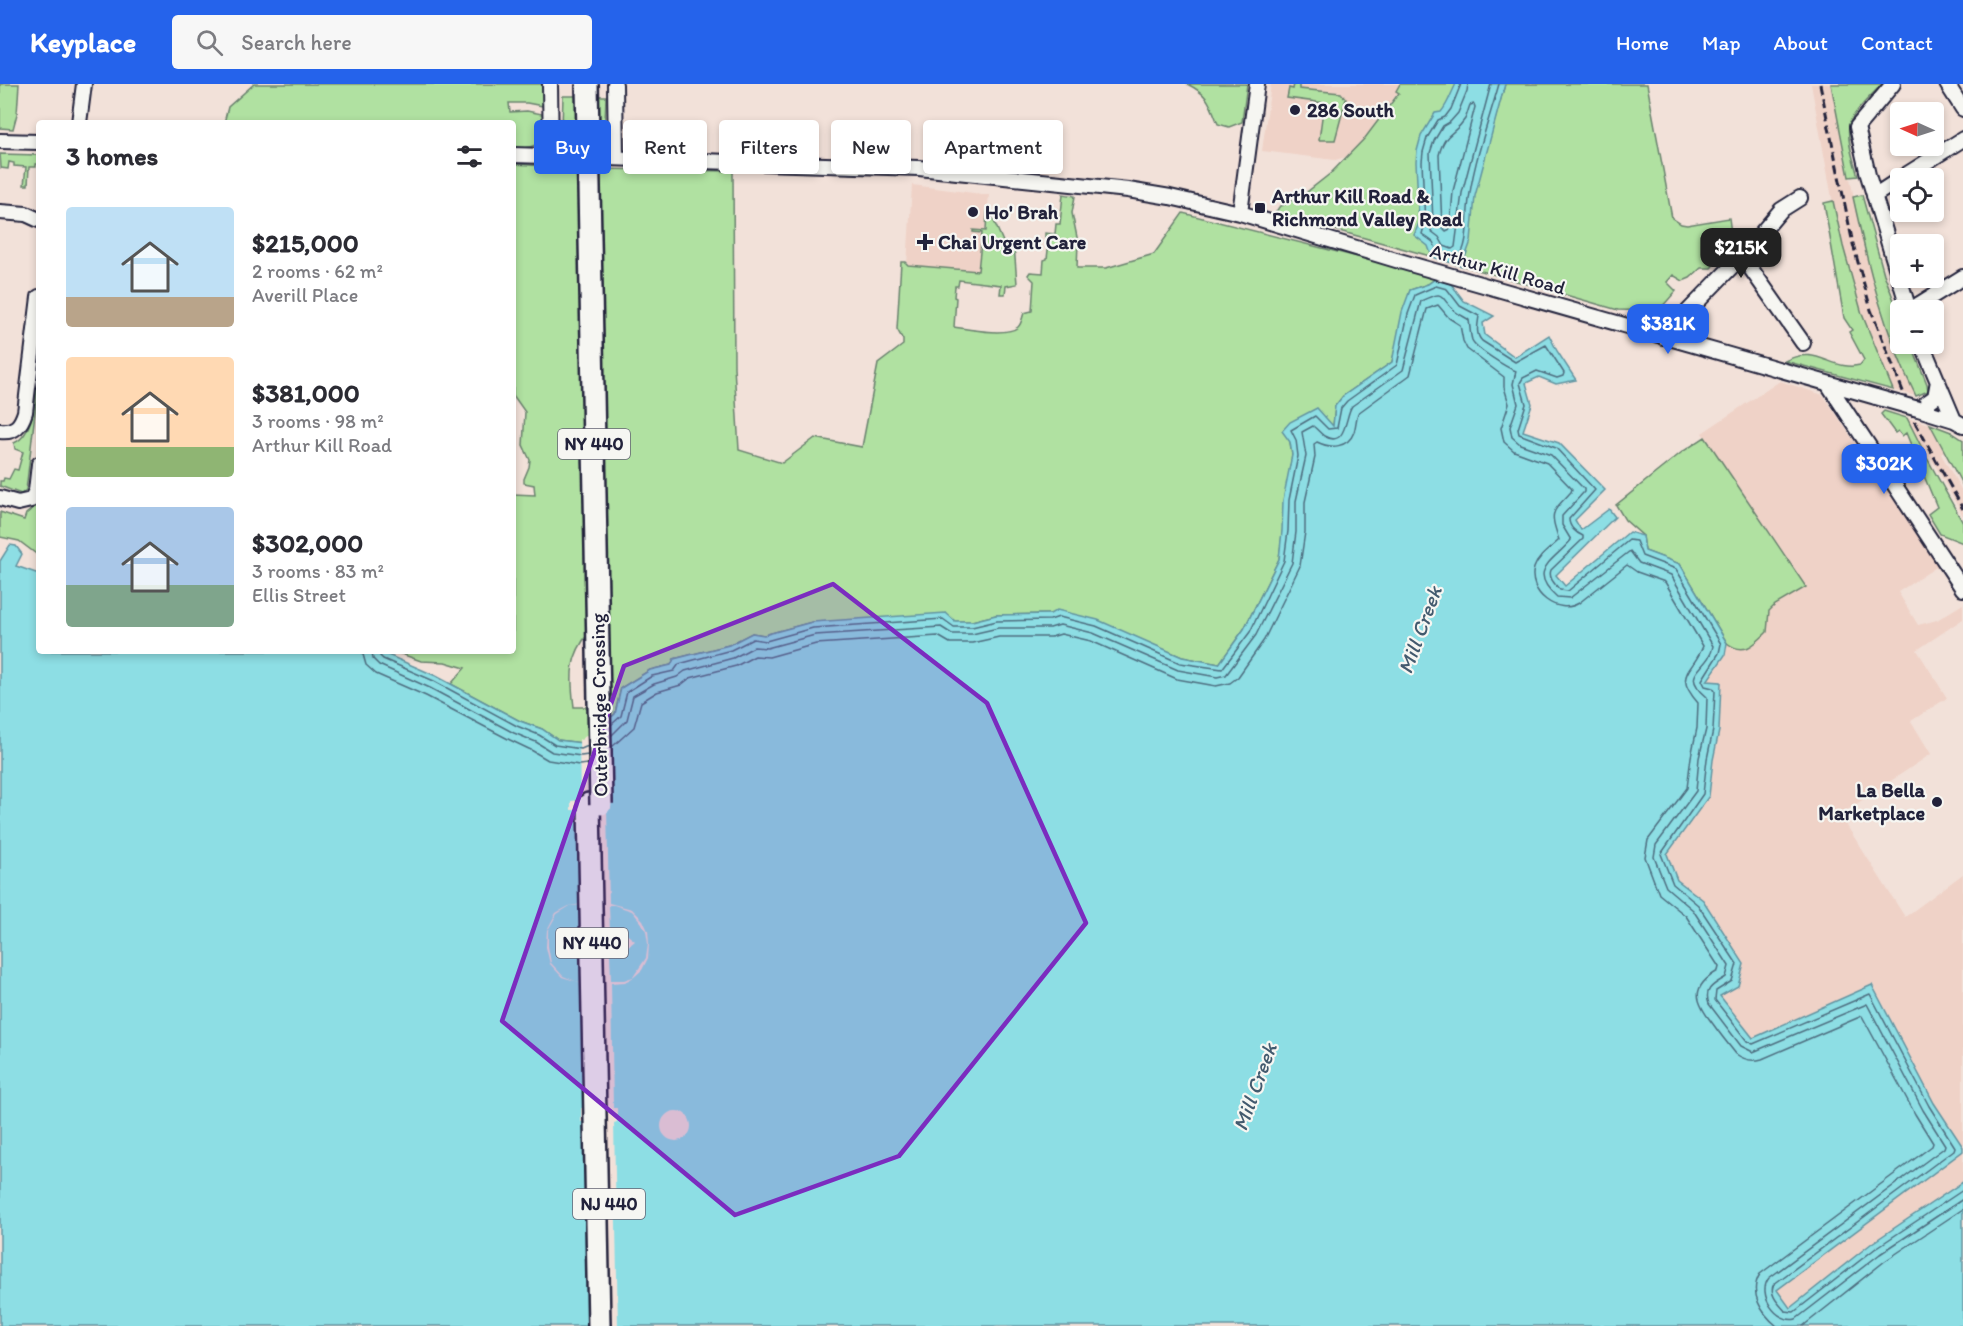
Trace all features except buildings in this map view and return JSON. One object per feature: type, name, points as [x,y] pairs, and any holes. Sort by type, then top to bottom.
[{"type":"highway","name":"Outerbridge Crossing","points":[[574,84],[601,1082],[612,1326]]},
{"type":"highway","name":"Outerbridge Crossing","points":[[587,84],[601,1082],[599,1326]]},
{"type":"street","points":[[79,120],[84,84]]},
{"type":"street","points":[[550,84],[550,120]]},
{"type":"street","points":[[615,84],[616,158]]},
{"type":"street","points":[[1240,213],[1257,84]]},
{"type":"street","points":[[1893,84],[1858,124],[1857,130],[1874,196],[1906,300]]},
{"type":"street","points":[[1947,84],[1963,109]]},
{"type":"street","points":[[1918,168],[1963,139]]},
{"type":"street","points":[[0,141],[36,142]]},
{"type":"street","name":"Arthur Kill Road","points":[[516,155],[534,156]]},
{"type":"street","name":"Arthur Kill Road","points":[[611,158],[875,166],[978,173],[1170,197],[1240,213],[1960,423]]},
{"type":"street","points":[[1874,196],[1890,186]]},
{"type":"street","points":[[1663,337],[1742,256],[1781,210],[1800,198]]},
{"type":"street","points":[[0,212],[26,214],[36,219]]},
{"type":"street","points":[[1742,256],[1803,343]]},
{"type":"street","points":[[1925,300],[1963,277]]},
{"type":"street","points":[[0,431],[8,432],[22,422],[36,322]]},
{"type":"street","points":[[1927,354],[1960,423]]},
{"type":"street","points":[[1918,409],[1935,397],[1938,381]]},
{"type":"street","points":[[1828,384],[1963,589]]},
{"type":"street","points":[[4,500],[18,503],[31,500],[36,491]]},
{"type":"highlighted area","points":[[833,584],[987,703],[1086,923],[899,1156],[735,1215],[502,1021],[624,666]]},
{"type":"shaded area","points":[[1271,84],[1404,84],[1365,138],[1346,157],[1335,160],[1262,151]]},
{"type":"shaded area","points":[[1811,84],[1831,84],[1858,218],[1882,315],[1890,337],[1890,354],[1897,354],[1916,396],[1893,390],[1862,314],[1832,198]]},
{"type":"shaded area","points":[[912,185],[989,195],[981,273],[907,265]]},
{"type":"shaded area","points":[[1780,381],[1823,395],[1938,566],[1898,592],[1918,625],[1937,620],[1963,604],[1963,619],[1917,650],[1947,698],[1911,721],[1931,754],[1840,815],[1905,917],[1963,874],[1963,1147],[1934,1103],[1873,985],[1752,1038],[1720,996],[1703,900],[1677,880],[1667,853],[1709,796],[1719,731],[1721,682],[1706,682],[1725,655],[1727,643],[1735,649],[1767,632],[1769,611],[1806,586],[1702,433]]},
{"type":"shaded area","points":[[1907,418],[1930,424],[1944,452],[1941,454],[1963,493],[1963,516],[1930,456],[1927,458]]},
{"type":"shaded area","points":[[1963,1151],[1963,1183],[1790,1308],[1777,1290]]},
{"type":"green space","points":[[0,84],[19,84],[17,114],[13,129],[0,128]]},
{"type":"green space","points":[[254,84],[547,84],[548,107],[527,103],[509,103],[510,112],[527,111],[547,115],[546,120],[534,120],[534,146],[523,148],[516,148],[516,120],[225,120],[228,107]]},
{"type":"green space","points":[[1187,84],[1247,84],[1242,122],[1229,127],[1218,124],[1204,96]]},
{"type":"green space","points":[[1294,84],[1299,84],[1299,89],[1341,93],[1346,99],[1335,140],[1319,140],[1324,103],[1287,98],[1289,88],[1293,89]]},
{"type":"green space","points":[[1400,84],[1473,84],[1441,259],[1279,216],[1276,212],[1279,207],[1303,195],[1331,173],[1365,138],[1399,93],[1396,91]]},
{"type":"green space","points":[[1505,84],[1647,84],[1672,218],[1687,225],[1729,218],[1731,233],[1736,241],[1711,268],[1701,268],[1683,281],[1673,275],[1667,282],[1676,291],[1656,311],[1618,310],[1457,264],[1463,251],[1474,174],[1488,144]]},
{"type":"green space","points":[[1831,84],[1882,84],[1857,110],[1849,125],[1850,148],[1858,176],[1849,177]]},
{"type":"green space","points":[[563,96],[606,96],[605,120],[562,120]]},
{"type":"green space","points":[[0,154],[36,155],[36,167],[29,167],[28,185],[24,185],[26,167],[14,166],[14,163],[9,162],[8,169],[1,168]]},
{"type":"green space","points":[[516,164],[534,165],[534,174],[611,174],[611,169],[623,169],[623,174],[707,174],[707,171],[719,171],[719,174],[733,174],[734,367],[739,450],[782,463],[815,438],[862,447],[878,364],[903,345],[897,329],[901,262],[908,265],[978,271],[982,233],[973,232],[973,230],[986,231],[987,211],[990,212],[1004,244],[1014,245],[1017,284],[1006,286],[1005,294],[1000,294],[1001,285],[959,280],[958,286],[955,286],[954,327],[1005,332],[1018,327],[1024,313],[1032,311],[1034,281],[1028,275],[1030,272],[1043,273],[1049,241],[1045,233],[1055,234],[1056,224],[1060,224],[1063,194],[1075,196],[1072,213],[1078,242],[1077,268],[1106,268],[1154,254],[1183,213],[1413,271],[1435,279],[1410,290],[1392,362],[1343,396],[1335,406],[1333,427],[1290,442],[1292,455],[1279,559],[1244,629],[1219,664],[1182,657],[1144,641],[1050,614],[996,615],[972,621],[812,622],[764,635],[752,633],[729,645],[674,659],[671,665],[650,670],[621,688],[615,714],[582,743],[558,740],[542,729],[520,721],[451,684],[465,668],[445,662],[421,661],[401,654],[516,654],[516,494],[535,495],[534,485],[524,483],[530,460],[523,445],[525,412],[516,399]],"holes":[[[590,631],[591,707],[574,707],[572,685],[575,658]]]},
{"type":"green space","points":[[1862,195],[1884,274],[1894,300],[1890,300],[1890,335],[1871,274],[1853,197]]},
{"type":"green space","points":[[1833,201],[1862,314],[1893,390],[1785,361],[1806,355],[1850,366],[1860,365],[1864,360],[1849,332],[1852,330],[1844,318],[1824,203]]},
{"type":"green space","points":[[1898,354],[1915,354],[1928,391],[1916,396]]},
{"type":"green space","points":[[36,395],[26,490],[21,494],[0,486],[0,481],[4,478],[9,479],[14,469],[18,470],[23,452],[15,449],[14,443],[22,438],[27,430]]},
{"type":"green space","points":[[1884,411],[1907,418],[1963,523],[1963,543],[1940,534],[1928,514],[1937,507],[1906,433],[1902,436],[1898,431],[1895,433],[1881,414]]},
{"type":"green space","points":[[1930,424],[1951,432],[1963,440],[1963,486]]},
{"type":"green space","points":[[1705,437],[1806,587],[1769,611],[1767,632],[1753,645],[1744,649],[1727,643],[1680,564],[1645,551],[1643,536],[1625,520],[1616,505],[1682,452]]},
{"type":"green space","points":[[36,506],[36,554],[19,541],[0,537],[0,512],[24,520],[26,514]]},
{"type":"water","points":[[1456,84],[1505,84],[1475,196],[1471,241],[1462,266],[1432,257],[1428,246],[1414,235],[1419,223],[1416,162],[1421,136],[1435,113],[1441,112],[1448,102]]},
{"type":"water","name":"Mill Creek","points":[[1435,279],[1451,284],[1464,301],[1494,316],[1483,323],[1485,335],[1515,357],[1549,335],[1576,380],[1556,384],[1539,377],[1526,383],[1532,404],[1523,431],[1559,443],[1605,490],[1575,520],[1581,530],[1609,509],[1615,517],[1556,575],[1565,586],[1629,532],[1643,536],[1645,551],[1680,564],[1727,643],[1725,655],[1707,681],[1721,682],[1719,731],[1709,796],[1667,854],[1677,880],[1703,900],[1744,964],[1738,986],[1720,996],[1753,1038],[1872,985],[1934,1103],[1963,1147],[1963,1151],[1777,1290],[1790,1308],[1872,1243],[1963,1182],[1963,1326],[0,1326],[0,561],[10,545],[16,546],[22,554],[16,566],[36,573],[36,654],[386,654],[436,676],[520,721],[542,729],[558,740],[582,743],[615,714],[621,688],[650,670],[671,665],[674,659],[729,645],[752,633],[764,635],[812,622],[946,613],[955,621],[972,621],[996,615],[1050,614],[1057,610],[1098,620],[1182,657],[1219,664],[1244,629],[1279,559],[1283,500],[1292,455],[1290,442],[1282,431],[1290,422],[1317,408],[1333,426],[1335,406],[1343,396],[1392,362],[1402,312],[1410,290]]},
{"type":"pier","points":[[605,719],[611,809],[607,809],[609,903],[632,909],[643,920],[648,931],[649,944],[648,958],[642,970],[634,977],[625,982],[611,983],[613,1108],[617,1108],[617,1122],[614,1123],[618,1326],[589,1326],[585,1122],[581,1122],[581,1108],[585,1108],[582,983],[578,982],[583,981],[582,956],[570,953],[559,943],[568,934],[582,931],[581,905],[570,906],[557,914],[548,930],[551,963],[563,976],[576,981],[562,977],[550,964],[546,947],[547,930],[556,913],[569,906],[582,904],[579,810],[571,810],[571,801],[580,800],[579,739],[581,740]],"holes":[[[609,905],[632,911],[646,931],[648,944],[646,958],[633,977],[624,980],[611,980],[610,954],[625,949],[635,941],[624,932],[610,931]]]},
{"type":"pier","points":[[676,1111],[682,1112],[690,1120],[690,1132],[682,1140],[676,1141],[670,1140],[662,1132],[661,1126],[662,1120],[670,1112]]},
{"type":"railway","points":[[1820,84],[1853,244],[1871,310],[1915,422],[1963,509]]},
{"type":"place","name":"286 South","points":[[1295,110]]},
{"type":"place","name":"Arthur Kill Road & Richmond Valley Road","points":[[1260,208]]},
{"type":"place","name":"Ho' Brah","points":[[973,212]]},
{"type":"place","name":"Chai Urgent Care","points":[[925,242]]},
{"type":"place","name":"La Bella Marketplace","points":[[1937,802]]}]
